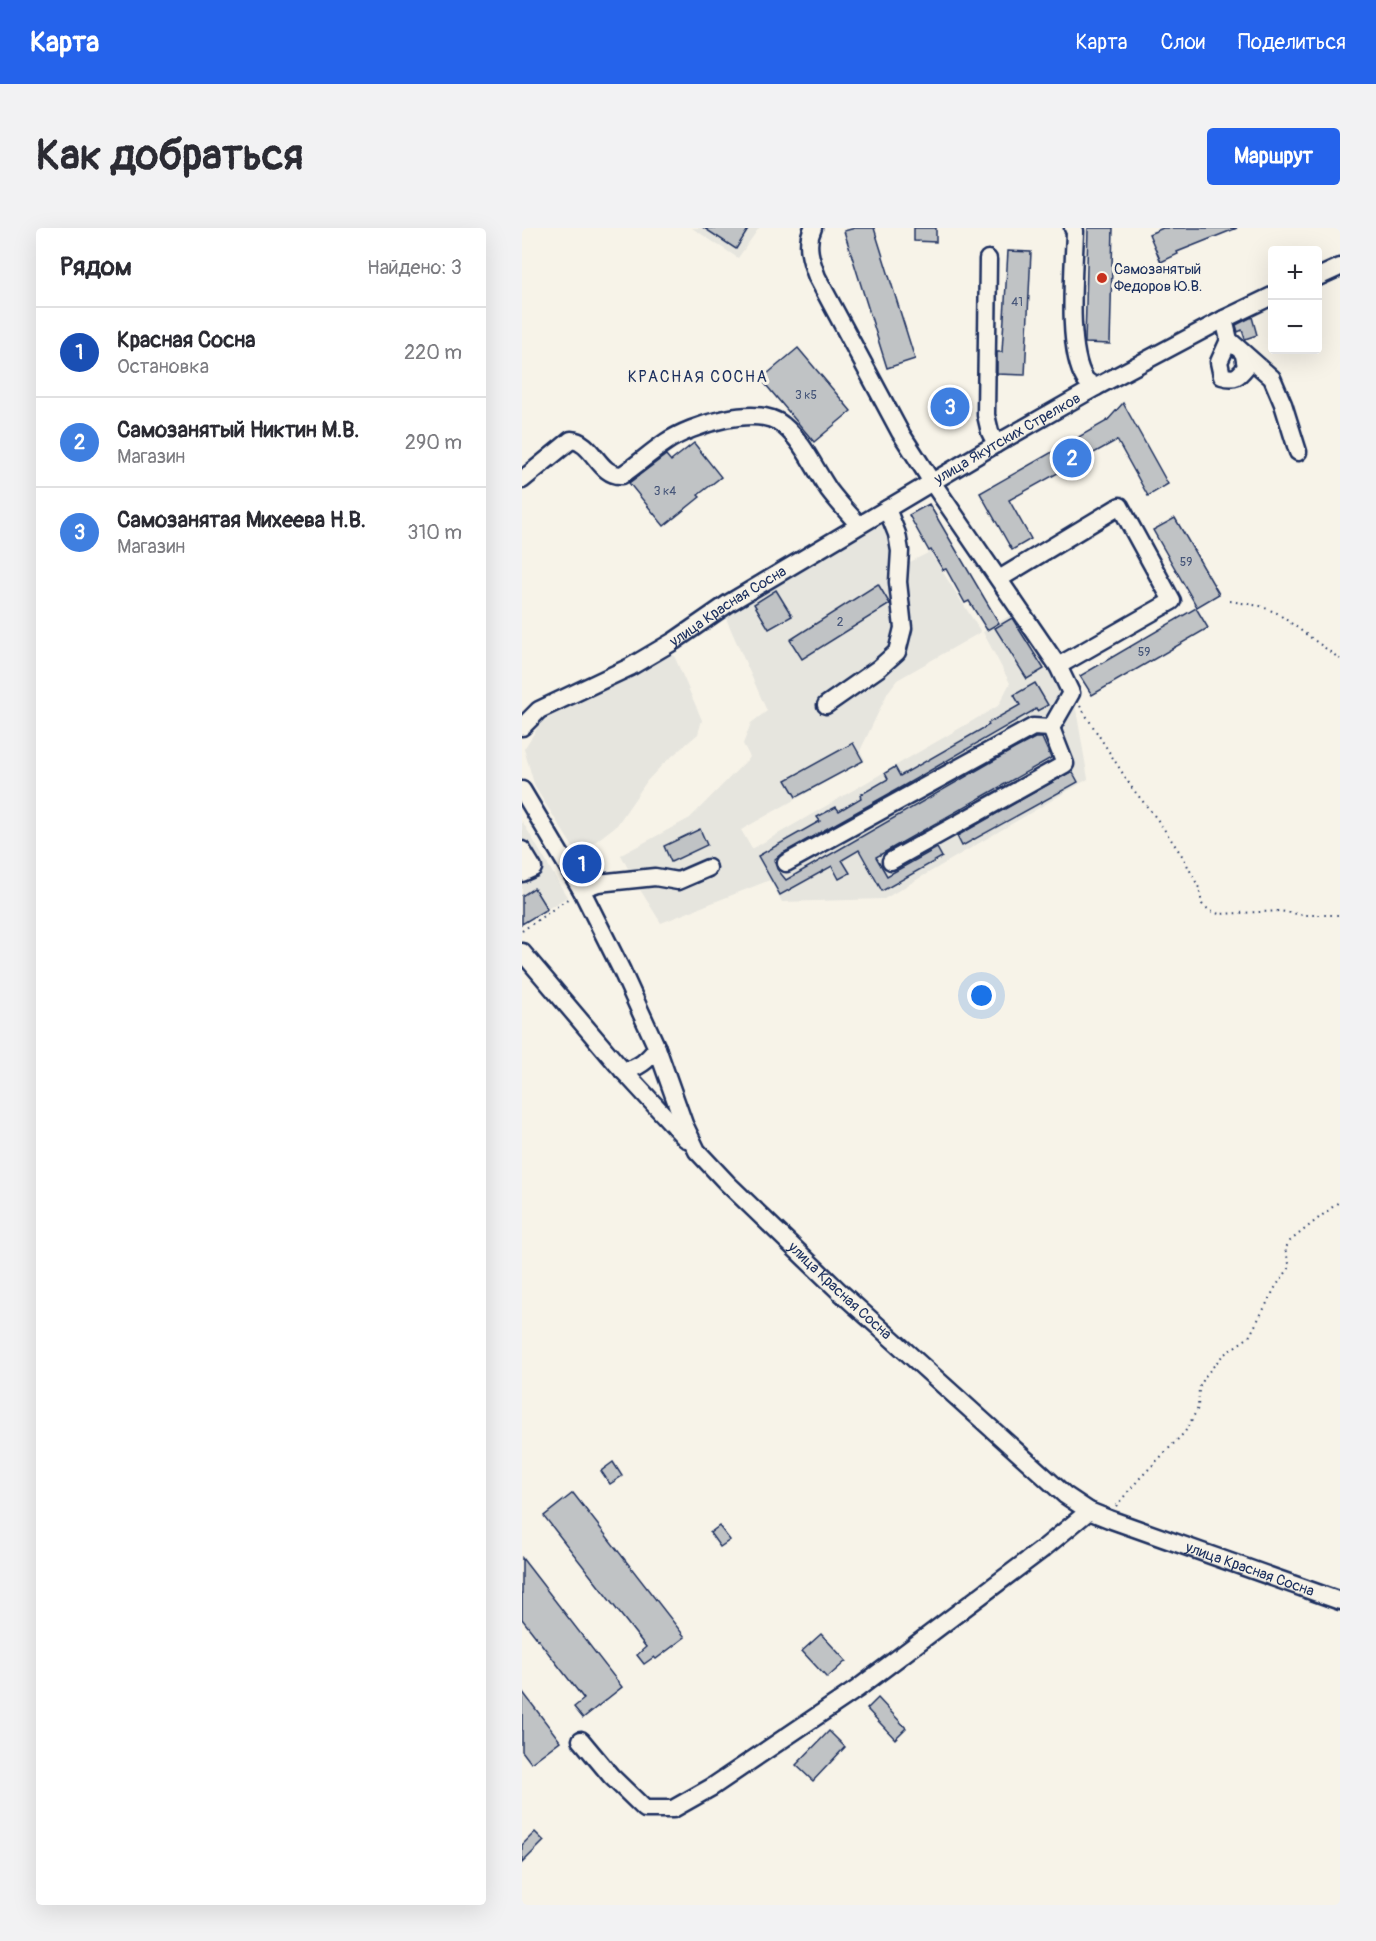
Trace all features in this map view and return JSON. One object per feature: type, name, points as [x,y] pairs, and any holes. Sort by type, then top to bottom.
[{"type":"street","points":[[1073,228],[1075,231],[1073,332],[1076,354],[1085,380],[1096,387]]},
{"type":"street","name":"улица Якутских Стрелков","points":[[809,230],[809,257],[817,277],[900,432],[932,482],[1096,387],[1268,298]]},
{"type":"street","points":[[988,258],[986,415],[996,444]]},
{"type":"street","points":[[1322,275],[1340,267]]},
{"type":"street","points":[[1224,319],[1229,340],[1272,378],[1299,452]]},
{"type":"street","points":[[1229,340],[1219,362],[1222,376],[1230,379],[1238,377],[1246,367],[1244,355]]},
{"type":"street","points":[[522,480],[571,440],[584,444],[609,472],[616,476],[622,475],[678,435],[719,420],[750,415],[768,417],[783,424],[803,446],[830,491],[859,525]]},
{"type":"street","points":[[932,482],[1058,666],[1071,693],[1051,728]]},
{"type":"street","name":"улица Красная Сосна","points":[[522,727],[539,710],[630,667],[674,641],[729,603],[932,482]]},
{"type":"street","points":[[999,579],[1120,506],[1172,601],[1058,666]]},
{"type":"street","points":[[826,705],[879,668],[897,652],[903,628],[898,582],[900,551],[897,534],[887,509]]},
{"type":"street","points":[[786,863],[1033,727],[1051,728]]},
{"type":"street","points":[[891,861],[1065,764],[1051,728]]},
{"type":"street","name":"улица Красная Сосна","points":[[522,790],[581,889],[622,971],[657,1048],[684,1124],[697,1150],[727,1183],[839,1292],[1065,1495],[1089,1511],[1109,1519],[1340,1601]]},
{"type":"street","points":[[522,850],[533,867],[522,873]]},
{"type":"street","points":[[581,889],[598,883],[655,877],[678,881],[708,868]]},
{"type":"street","points":[[522,952],[623,1071],[697,1150]]},
{"type":"street","points":[[623,1071],[635,1069],[646,1061],[657,1048]]},
{"type":"street","points":[[581,1740],[611,1776],[645,1809],[673,1809],[712,1787],[857,1689],[1052,1542],[1089,1511]]},
{"type":"path","points":[[1230,601],[1260,606],[1277,613],[1340,659]]},
{"type":"path","points":[[1071,693],[1132,788],[1183,857],[1199,888],[1202,904],[1210,911],[1219,914],[1280,911],[1303,915],[1340,915]]},
{"type":"path","points":[[522,931],[581,889]]},
{"type":"path","points":[[1109,1519],[1126,1494],[1185,1432],[1198,1408],[1199,1388],[1206,1375],[1223,1355],[1249,1337],[1276,1286],[1290,1267],[1285,1249],[1290,1241],[1340,1201]]},
{"type":"shaded area","points":[[692,228],[759,228],[738,258]]},
{"type":"shaded area","points":[[883,518],[908,563],[930,552],[981,632],[897,680],[888,692],[860,751],[865,760],[741,830],[752,849],[998,706],[1010,683],[983,632],[1017,611],[1076,709],[1088,779],[884,899],[782,902],[770,880],[661,923],[621,855],[690,818],[750,757],[743,744],[751,723],[767,711],[724,614]]},
{"type":"shaded area","points":[[672,651],[702,720],[698,734],[647,781],[617,825],[578,855],[535,787],[524,749],[541,722]]},
{"type":"shaded area","points":[[522,821],[567,897],[522,924]]},
{"type":"building","points":[[704,228],[749,228],[736,249]]},
{"type":"building","points":[[855,228],[874,228],[915,359],[887,368],[844,231]]},
{"type":"building","points":[[914,228],[936,228],[936,242],[914,241]]},
{"type":"building","points":[[1088,228],[1113,228],[1110,344],[1085,343]]},
{"type":"building","points":[[1163,228],[1237,228],[1177,252],[1178,254],[1161,262],[1149,234]]},
{"type":"building","points":[[1008,251],[1031,252],[1025,375],[997,374],[997,352],[1002,352]]},
{"type":"building","points":[[1252,317],[1257,335],[1245,339],[1242,330],[1238,332],[1236,325]]},
{"type":"building","points":[[798,348],[851,411],[814,442],[761,379]]},
{"type":"building","points":[[961,394],[964,418],[941,421],[938,396]]},
{"type":"building","points":[[1123,403],[1168,484],[1148,496],[1117,440],[1009,500],[1031,539],[1012,550],[980,493],[1107,421]]},
{"type":"building","points":[[694,443],[721,477],[664,526],[629,483],[666,455],[671,461]]},
{"type":"building","points":[[929,504],[999,623],[987,630],[969,601],[965,603],[946,569],[943,570],[931,550],[929,551],[909,515]]},
{"type":"building","points":[[1175,518],[1219,594],[1197,607],[1153,530]]},
{"type":"building","points":[[878,584],[890,604],[802,659],[790,640]]},
{"type":"building","points":[[776,590],[792,616],[769,629],[754,604]]},
{"type":"building","points":[[1196,608],[1208,628],[1092,695],[1080,676]]},
{"type":"building","points":[[1012,618],[1044,669],[1027,679],[995,628]]},
{"type":"building","points":[[1035,683],[1048,705],[1037,711],[1036,709],[774,860],[777,869],[786,880],[1014,749],[1035,738],[1042,738],[1051,758],[876,857],[887,876],[937,848],[942,857],[882,891],[859,850],[842,860],[850,873],[839,879],[832,866],[780,895],[758,856],[820,821],[817,817],[836,807],[839,811],[861,798],[860,795],[888,779],[885,773],[895,767],[900,776],[989,725],[988,723],[1020,705],[1014,695]]},
{"type":"building","points":[[853,743],[863,761],[796,797],[786,780]]},
{"type":"building","points":[[1072,771],[1078,782],[962,846],[957,836]]},
{"type":"building","points":[[700,829],[707,845],[671,862],[664,846]]},
{"type":"building","points":[[534,888],[547,909],[522,924],[522,896]]},
{"type":"building","points":[[613,1462],[622,1476],[610,1484],[601,1471]]},
{"type":"building","points":[[573,1493],[685,1637],[656,1659],[654,1657],[644,1664],[637,1655],[646,1647],[544,1516]]},
{"type":"building","points":[[719,1526],[730,1540],[720,1547],[710,1533]]},
{"type":"building","points":[[522,1558],[622,1687],[583,1718],[574,1707],[584,1699],[522,1619]]},
{"type":"building","points":[[821,1634],[846,1661],[827,1678],[802,1651]]},
{"type":"building","points":[[522,1691],[560,1741],[531,1763],[522,1751]]},
{"type":"building","points":[[878,1698],[906,1728],[895,1739],[867,1709]]},
{"type":"building","points":[[829,1731],[845,1747],[813,1781],[796,1765]]},
{"type":"building","points":[[535,1832],[544,1841],[522,1863],[522,1845]]},
{"type":"place","name":"Самозанятый Федоров Ю.В.","points":[[1102,278]]},
{"type":"place","name":"Самозанятая Михеева Н.В.","points":[[950,407]]},
{"type":"place","name":"Самозанятый Никтин М.В.","points":[[1072,458]]},
{"type":"place","name":"Красная Сосна","points":[[582,864]]},
{"type":"district","name":"КРАСНАЯ СОСНА","points":[[698,376]]}]
